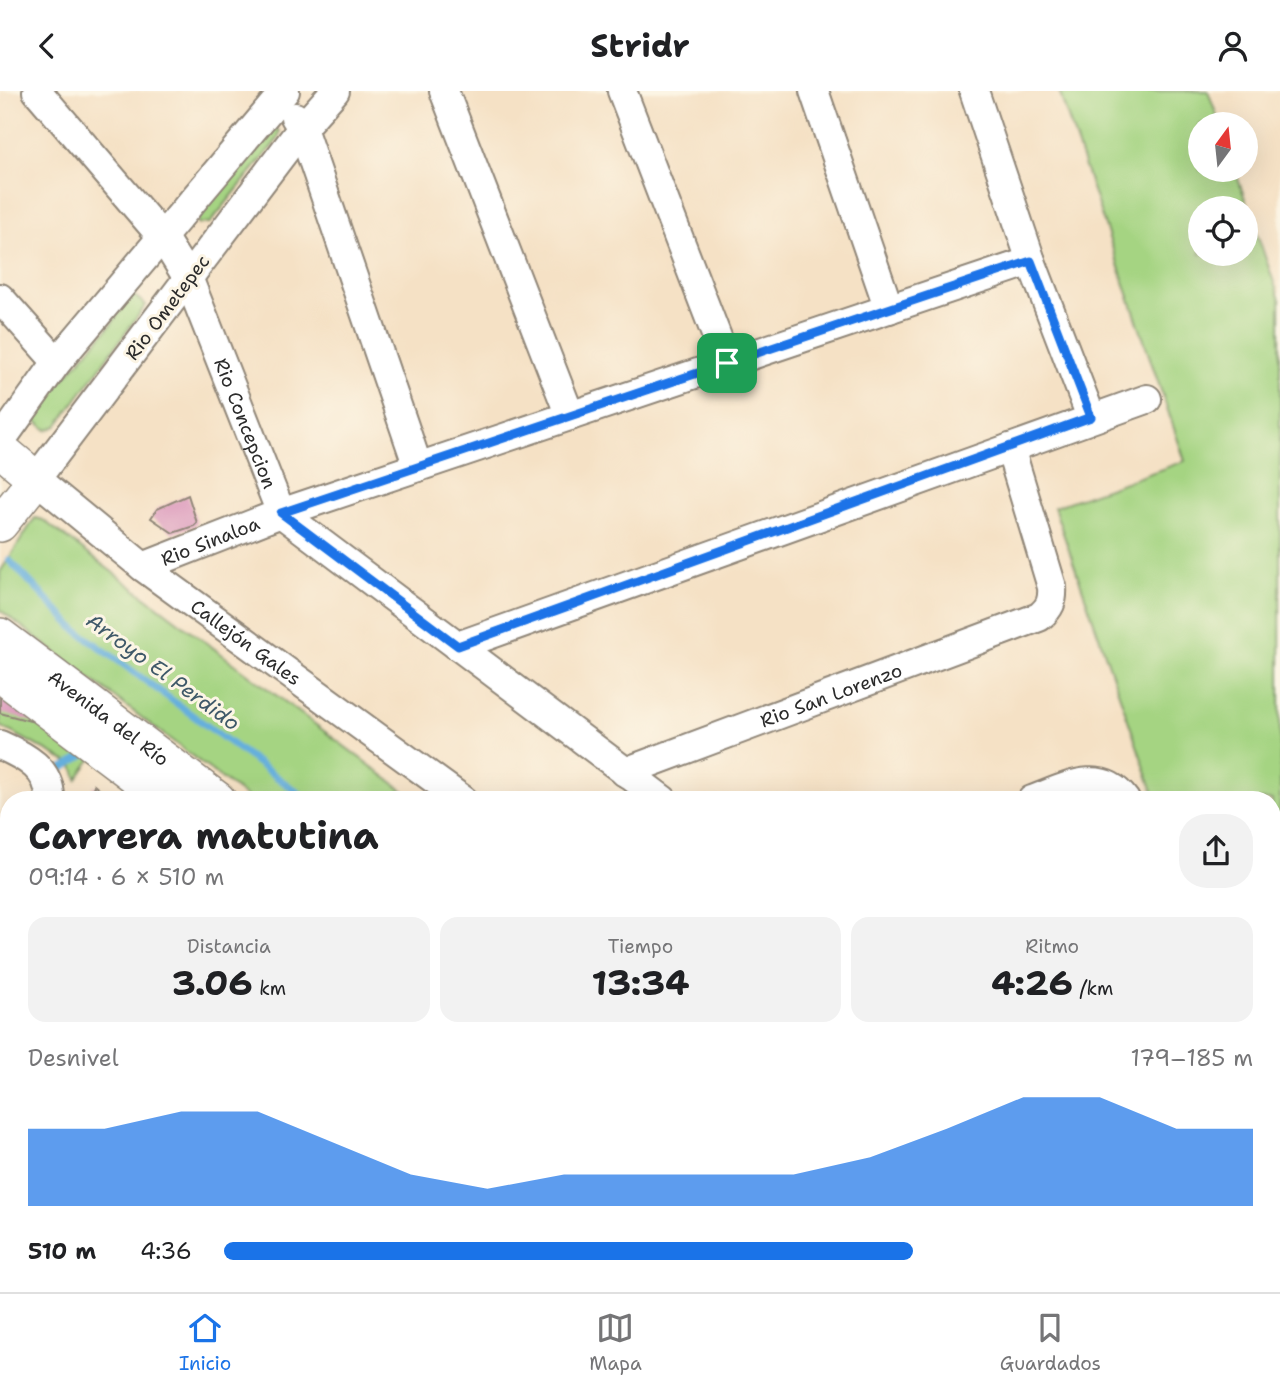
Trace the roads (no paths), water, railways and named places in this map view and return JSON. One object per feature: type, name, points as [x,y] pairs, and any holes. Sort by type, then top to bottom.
[{"type":"street","name":"Rio Concepcion","points":[[37,91],[163,238],[189,279],[281,513],[651,791]]},
{"type":"street","name":"Rio Ometepec","points":[[6,516],[302,128],[335,91]]},
{"type":"street","points":[[444,91],[570,417]]},
{"type":"street","points":[[622,91],[727,363]]},
{"type":"street","points":[[814,91],[889,309]]},
{"type":"street","points":[[974,91],[1031,261],[1091,417]]},
{"type":"street","points":[[0,442],[57,362],[163,238],[281,92],[302,128],[418,467]]},
{"type":"street","name":"Rio Sinaloa","points":[[143,567],[281,513],[1031,261]]},
{"type":"street","points":[[0,298],[57,362]]},
{"type":"street","points":[[458,646],[1147,399]]},
{"type":"street","name":"Rio San Lorenzo","points":[[625,772],[1038,617],[1052,603],[1052,587],[1010,448]]},
{"type":"street","points":[[0,449],[36,479]]},
{"type":"street","name":"Callejón Gales","points":[[36,479],[143,567],[451,791]]},
{"type":"street","name":"Avenida del Río","points":[[0,636],[206,791]]},
{"type":"street","name":"Avenida del Río","points":[[0,674],[155,791]]},
{"type":"street","points":[[0,745],[22,755],[40,769],[51,791]]},
{"type":"street","points":[[1057,791],[1080,783],[1106,783],[1115,791]]},
{"type":"waterway","name":"Arroyo El Perdido","points":[[9,560],[75,629],[296,791]]},
{"type":"waterway","points":[[60,770],[86,754]]}]
